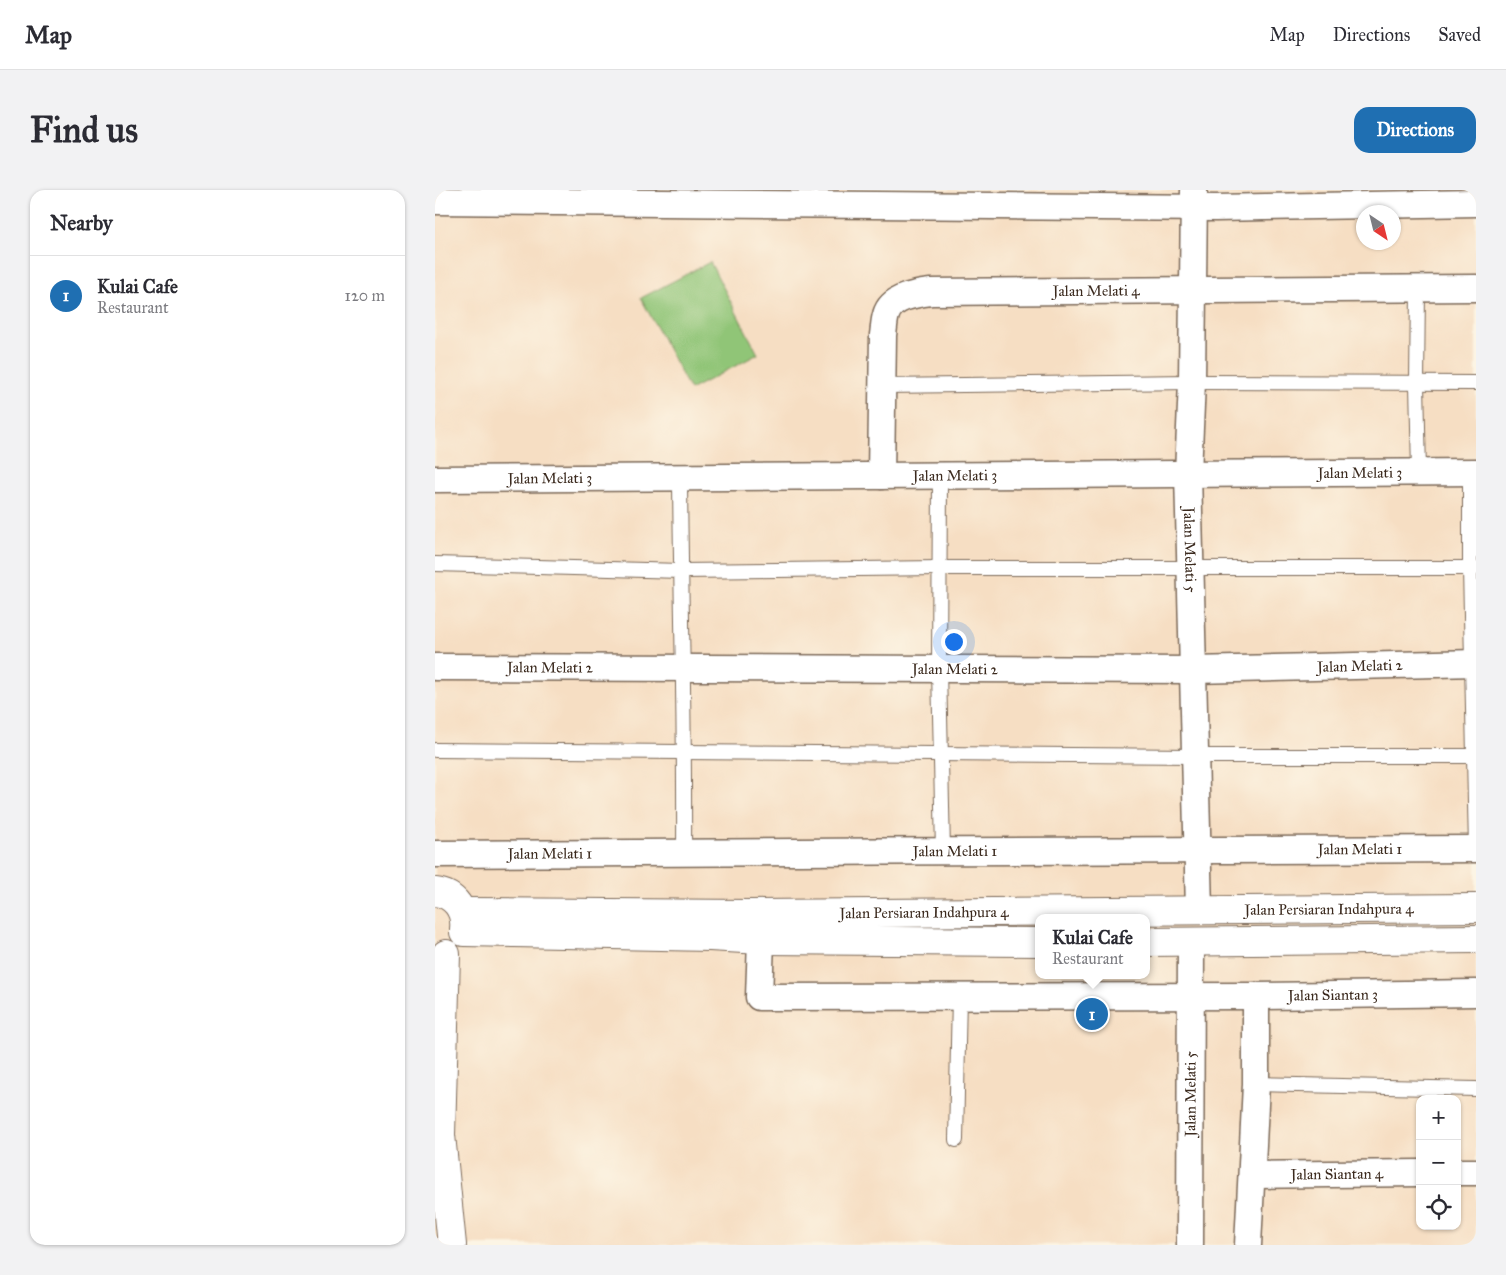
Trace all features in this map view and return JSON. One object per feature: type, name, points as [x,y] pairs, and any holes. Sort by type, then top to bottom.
[{"type":"main road","points":[[435,892],[449,896],[457,903],[463,922],[459,942],[452,950],[440,955],[440,1179],[452,1245]]},
{"type":"main road","name":"Jalan Persiaran Indahpura 4","points":[[463,922],[752,914],[1476,908]]},
{"type":"main road","name":"Jalan Persiaran Indahpura 4","points":[[463,922],[761,940],[1035,942]]},
{"type":"main road","name":"Jalan Persiaran Indahpura 4","points":[[1150,942],[1476,939]]},
{"type":"street","points":[[435,201],[658,197],[1194,199],[1433,197],[1476,203]]},
{"type":"street","name":"Jalan Melati 5","points":[[1194,199],[1189,473],[1199,910]]},
{"type":"street","name":"Jalan Melati 4","points":[[881,476],[883,335],[886,313],[897,300],[912,294],[931,292],[1476,288]]},
{"type":"street","name":"Jalan Melati 3","points":[[435,479],[1473,472]]},
{"type":"street","name":"Jalan Melati 2","points":[[435,667],[1194,670],[1474,663]]},
{"type":"street","name":"Jalan Melati 1","points":[[435,854],[1476,849]]},
{"type":"street","name":"Jalan Siantan 3","points":[[761,940],[759,997],[1476,994]]},
{"type":"street","name":"Jalan Melati 5","points":[[1190,1245],[1191,942]]},
{"type":"street","points":[[1248,1245],[1253,1175],[1256,1084],[1256,996]]},
{"type":"street","points":[[1461,1172],[1476,1172]]},
{"type":"street","name":"Jalan Siantan 4","points":[[1253,1175],[1416,1173]]},
{"type":"lane","points":[[1418,289],[1417,384],[1419,472]]},
{"type":"lane","points":[[883,386],[1192,382],[1476,384]]},
{"type":"lane","points":[[1473,472],[1476,849]]},
{"type":"lane","points":[[940,476],[939,669],[943,851]]},
{"type":"lane","points":[[680,478],[685,751],[683,853]]},
{"type":"lane","points":[[435,564],[681,571],[941,568],[1473,568]]},
{"type":"lane","points":[[435,750],[1196,756],[1475,756]]},
{"type":"lane","points":[[956,1140],[959,996]]},
{"type":"lane","points":[[1256,1084],[1476,1089]]},
{"type":"green space","points":[[710,262],[758,354],[690,390],[641,298]]},
{"type":"place","name":"Kulai Cafe","points":[[1092,1014]]}]
